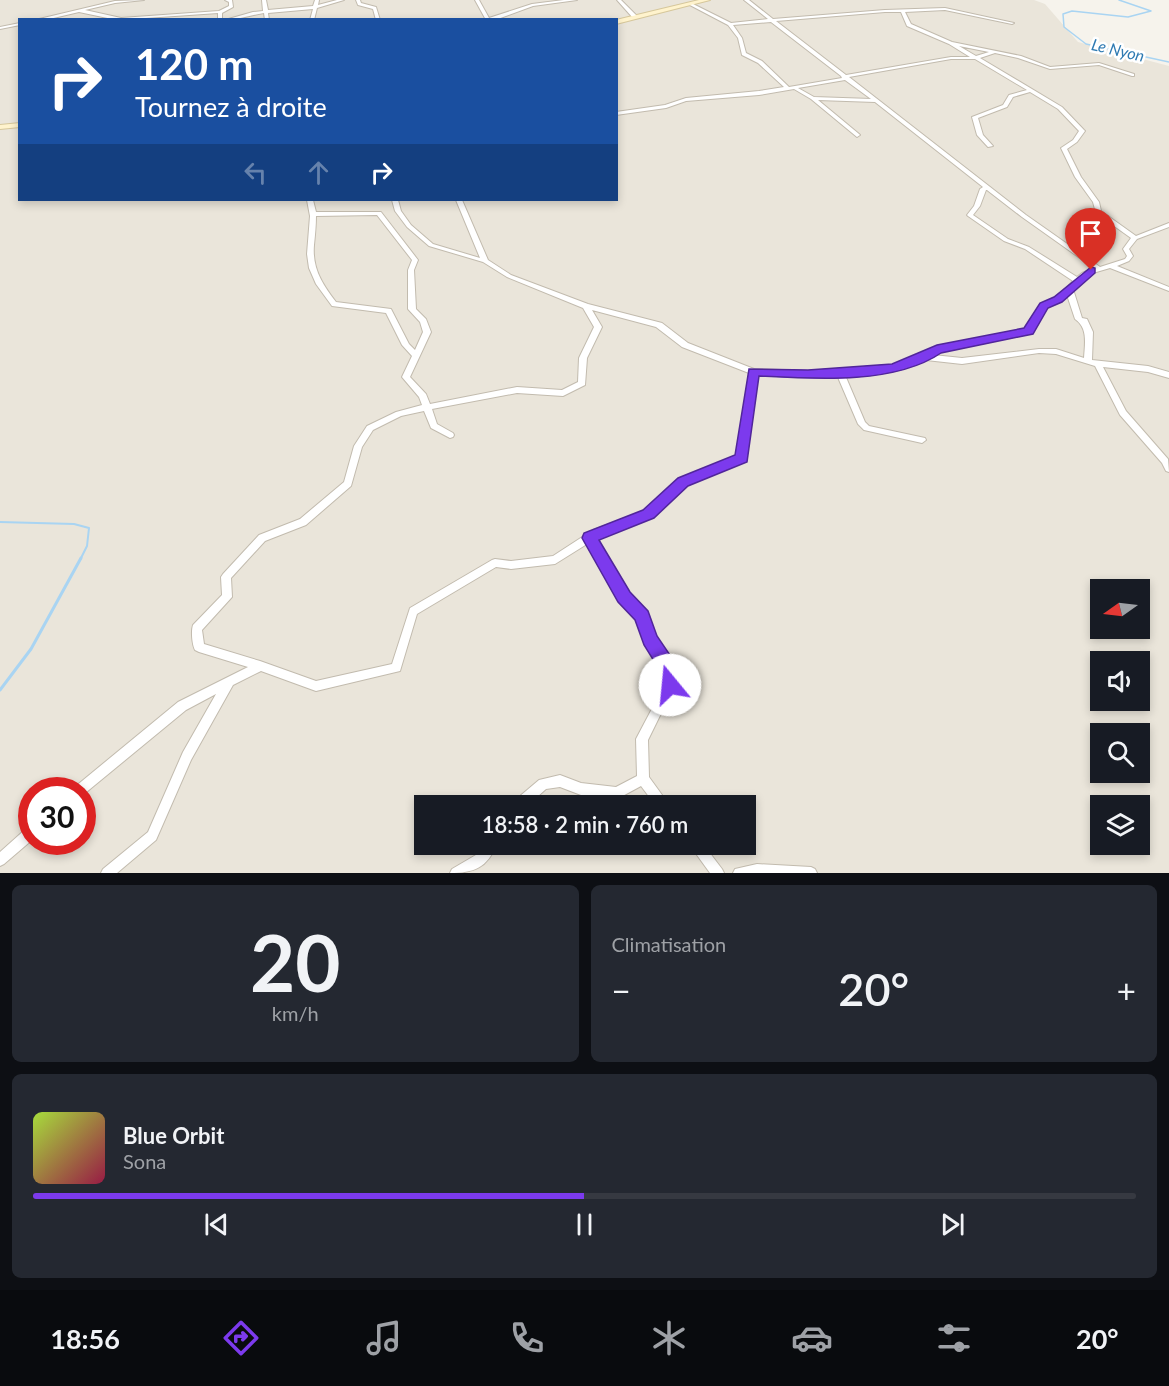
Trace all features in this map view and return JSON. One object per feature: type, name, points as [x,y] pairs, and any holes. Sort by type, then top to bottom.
[{"type":"main road","points":[[618,21],[707,0]]},
{"type":"main road","points":[[0,127],[18,124]]},
{"type":"street","points":[[45,18],[77,10],[142,0]]},
{"type":"street","points":[[135,18],[220,12],[231,7],[231,2],[227,0]]},
{"type":"street","points":[[264,0],[267,18]]},
{"type":"street","points":[[312,18],[317,0]]},
{"type":"street","points":[[235,18],[265,11],[314,8],[342,0]]},
{"type":"street","points":[[358,0],[359,4],[375,8],[378,18]]},
{"type":"street","points":[[477,0],[487,18]]},
{"type":"street","points":[[494,18],[532,5],[575,0]]},
{"type":"street","points":[[614,0],[619,0],[635,17]]},
{"type":"street","points":[[746,0],[988,188],[1098,268]]},
{"type":"street","points":[[690,4],[730,24],[740,38],[744,54],[760,62],[790,88],[813,98],[857,135]]},
{"type":"street","points":[[77,10],[116,18]]},
{"type":"street","points":[[730,24],[902,10],[951,10],[1012,23]]},
{"type":"street","points":[[902,10],[909,25],[951,43],[1060,108],[1082,131],[1075,141],[1064,148],[1071,166],[1096,202],[1098,212],[1135,238]]},
{"type":"street","points":[[220,12],[220,18]]},
{"type":"street","points":[[0,29],[18,24]]},
{"type":"street","points":[[0,29],[18,30]]},
{"type":"street","points":[[951,43],[1056,68],[1107,65],[1132,75]]},
{"type":"street","points":[[618,114],[666,106],[686,100],[790,88],[951,58],[975,58],[995,52]]},
{"type":"street","points":[[990,147],[980,135],[975,117],[1005,106],[1008,97],[1030,91]]},
{"type":"street","points":[[813,98],[861,99],[879,102]]},
{"type":"street","points":[[988,188],[983,189],[977,206],[970,215],[1006,240],[1027,248],[1078,281]]},
{"type":"street","points":[[310,201],[315,214],[311,261],[319,284],[334,304],[389,311],[406,345],[416,356]]},
{"type":"street","points":[[395,201],[398,211],[423,240],[463,256],[485,261],[508,276],[586,306],[659,325],[685,345],[753,372],[840,373],[893,369],[927,357],[937,350],[1029,331],[1044,306],[1058,300],[1084,274],[1127,261],[1130,256],[1126,249],[1135,238],[1169,225]]},
{"type":"street","points":[[459,201],[485,261]]},
{"type":"street","points":[[315,214],[380,213],[415,260],[411,270],[412,309],[423,321],[427,332],[406,377],[423,396],[434,426],[450,435]]},
{"type":"street","points":[[1112,266],[1169,289]]},
{"type":"street","points":[[1069,289],[1079,319],[1084,321],[1089,332],[1088,361]]},
{"type":"street","points":[[586,306],[598,327],[583,358],[582,383],[563,393],[517,390],[428,407],[399,414],[370,428],[358,446],[348,484],[303,522],[262,538],[226,577],[227,597],[197,628],[199,647],[316,686],[396,668],[413,611],[495,563],[511,565],[555,560],[589,538],[648,514],[683,482],[742,458],[753,372]]},
{"type":"street","points":[[927,357],[962,361],[1039,351],[1056,352],[1098,364],[1148,369],[1169,375]]},
{"type":"street","points":[[1098,364],[1123,413],[1169,469]]},
{"type":"street","points":[[840,373],[862,424],[867,428],[922,440]]},
{"type":"street","points":[[589,538],[624,597],[642,616],[650,640],[668,667],[670,685],[642,739],[643,779],[655,795]]},
{"type":"street","points":[[96,777],[183,706],[260,666]]},
{"type":"street","points":[[107,873],[152,836],[187,756],[229,682]]},
{"type":"street","points":[[530,795],[543,784],[560,780],[581,789],[616,793],[643,779]]},
{"type":"street","points":[[0,860],[18,844]]},
{"type":"street","points":[[456,873],[485,855]]},
{"type":"street","points":[[703,855],[717,873]]},
{"type":"street","points":[[739,873],[757,870],[812,873]]},
{"type":"shaded area","points":[[0,0],[1034,0],[1045,4],[1078,42],[1169,66],[1169,873],[0,873]]},
{"type":"waterway","name":"Le Nyon","points":[[1119,0],[1151,11],[1128,17],[1072,11],[1063,14],[1064,27],[1086,44],[1169,62]]},
{"type":"waterway","points":[[0,522],[74,524],[89,528],[87,546],[81,558]]},
{"type":"waterway","points":[[0,690],[31,649],[81,558]]},
{"type":"route","points":[[670,685],[668,667],[650,640],[642,616],[624,597],[589,538],[596,533],[648,514],[683,482],[742,458],[753,372],[808,374],[893,369],[927,357],[937,350],[1029,331],[1044,306],[1058,300],[1091,270]]}]
